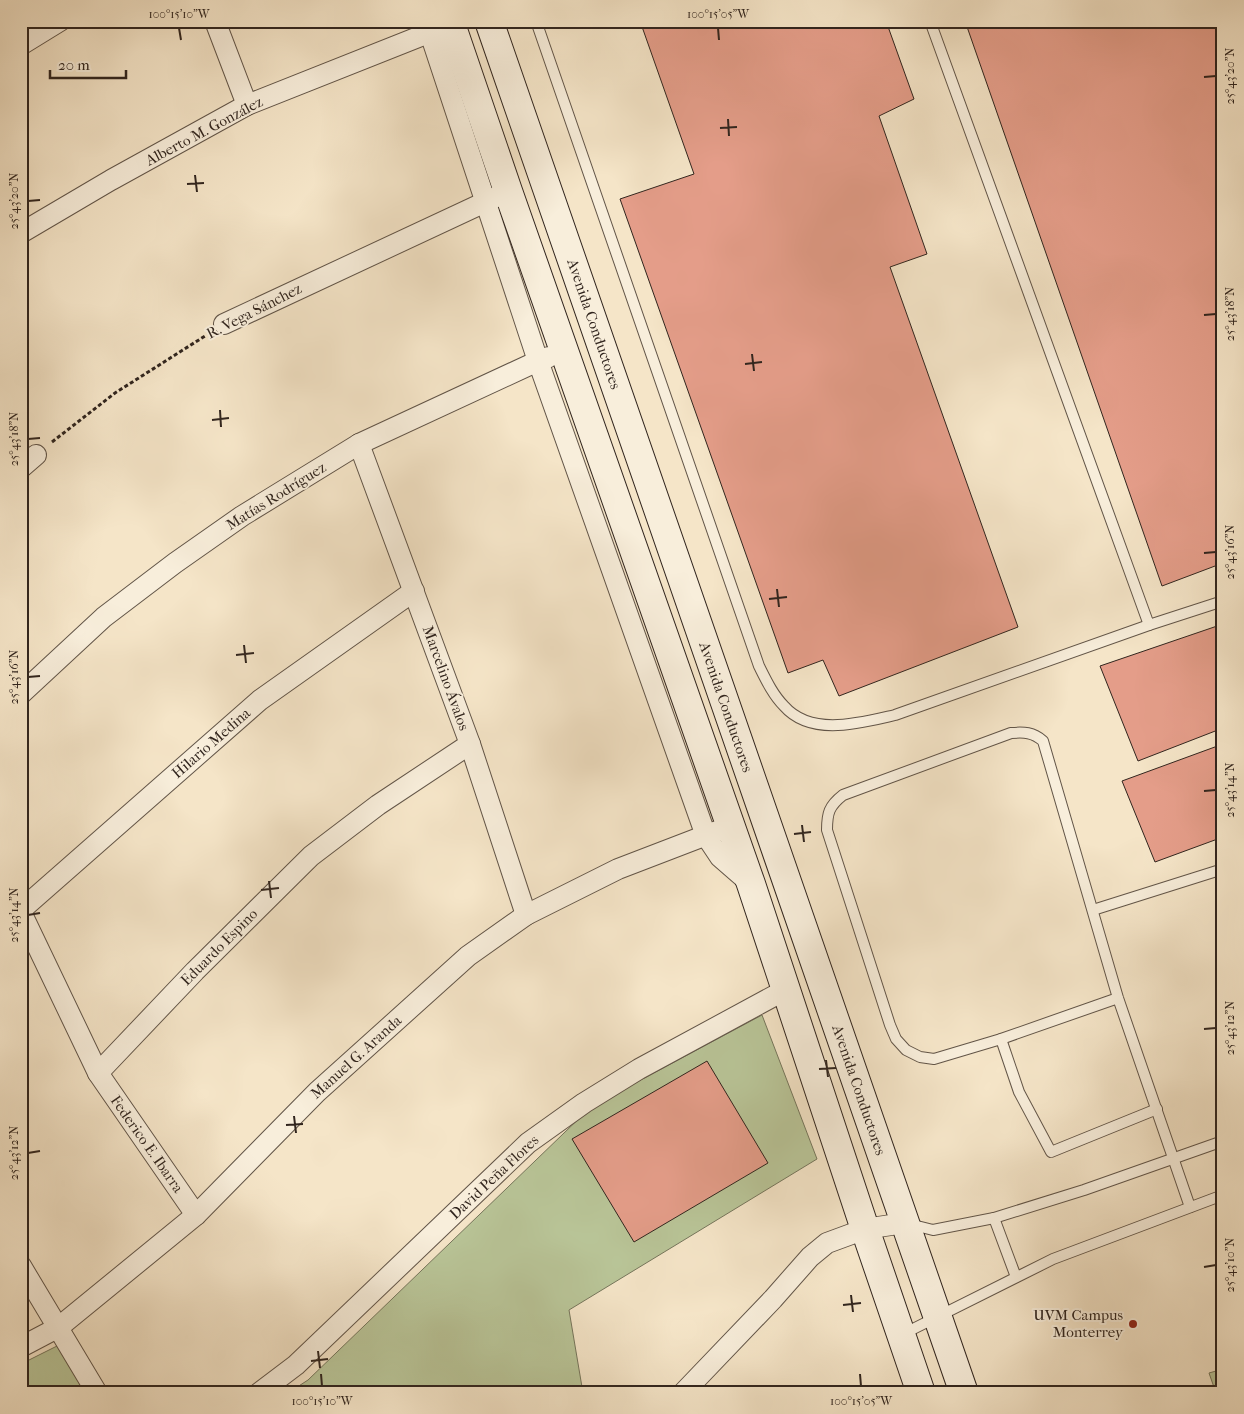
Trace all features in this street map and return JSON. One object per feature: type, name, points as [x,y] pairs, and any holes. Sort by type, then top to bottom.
[{"type":"main road","name":"Avenida Conductores","points":[[489,21],[964,1393]]},
{"type":"main road","points":[[439,25],[496,197],[564,352],[717,831],[751,884],[865,1229],[902,1334],[915,1389]]},
{"type":"street","points":[[21,45],[60,21]]},
{"type":"street","points":[[215,21],[247,105]]},
{"type":"street","name":"Alberto M. González","points":[[21,233],[111,180],[247,105],[439,25]]},
{"type":"street","points":[[496,197],[538,361],[717,831]]},
{"type":"street","name":"R. Vega Sánchez","points":[[224,324],[496,197]]},
{"type":"street","name":"Matías Rodríguez","points":[[21,694],[104,617],[175,563],[242,516],[359,444],[538,361],[564,352]]},
{"type":"street","name":"Marcelino Ávalos","points":[[359,444],[470,744],[526,915]]},
{"type":"street","name":"Hilario Medina","points":[[21,911],[260,700],[414,591]]},
{"type":"street","name":"Eduardo Espino","points":[[98,1073],[195,971],[311,856],[378,805],[470,744]]},
{"type":"street","name":"Manuel G. Aranda","points":[[21,1347],[59,1327],[196,1214],[318,1092],[468,956],[526,915],[618,869],[717,831]]},
{"type":"street","name":"Federico E. Ibarra","points":[[21,911],[98,1073],[196,1214]]},
{"type":"street","name":"David Peña Flores","points":[[259,1393],[296,1365],[528,1143],[584,1103],[639,1068],[785,990]]},
{"type":"street","points":[[683,1393],[810,1257],[828,1243],[865,1229],[904,1223]]},
{"type":"street","points":[[21,1266],[97,1393]]},
{"type":"lane","points":[[536,21],[760,666],[771,689],[784,707],[799,719],[822,724],[854,725],[894,715],[1149,624],[1223,601]]},
{"type":"lane","points":[[930,21],[1149,624]]},
{"type":"lane","points":[[1118,998],[1001,1039],[934,1059],[920,1057],[906,1050],[896,1039],[880,995],[827,830],[829,811],[833,803],[843,795],[1011,733],[1023,732],[1037,736],[1043,741],[1118,998],[1190,1207]]},
{"type":"lane","points":[[1093,910],[1223,869]]},
{"type":"lane","points":[[1001,1039],[1020,1092],[1051,1152],[1157,1109]]},
{"type":"lane","points":[[904,1223],[933,1230],[994,1218],[1084,1190],[1223,1141]]},
{"type":"lane","points":[[902,1334],[978,1298],[1053,1259],[1223,1195]]},
{"type":"lane","points":[[994,1218],[1016,1277]]},
{"type":"path","name":"R. Vega Sánchez","points":[[28,461],[114,393],[224,324]]},
{"type":"green space","points":[[762,1015],[817,1159],[569,1310],[583,1393],[288,1393],[308,1380],[592,1106]]},
{"type":"green space","points":[[65,1342],[93,1393],[21,1393],[21,1364]]},
{"type":"green space","points":[[1223,1369],[1223,1393],[1216,1393],[1209,1373]]},
{"type":"building","points":[[640,21],[886,21],[914,99],[879,116],[927,254],[890,267],[1018,627],[839,696],[823,660],[788,673],[620,199],[694,174]]},
{"type":"building","points":[[965,21],[1223,21],[1223,563],[1162,586]]},
{"type":"building","points":[[1223,624],[1223,728],[1138,761],[1100,666]]},
{"type":"building","points":[[1223,744],[1223,837],[1155,862],[1122,781]]},
{"type":"building","points":[[707,1061],[768,1163],[634,1242],[572,1139]]},
{"type":"building","points":[[364,1388],[384,1389],[388,1393],[363,1393]]},
{"type":"place","name":"UVM Campus Monterrey","points":[[1133,1324]]}]
